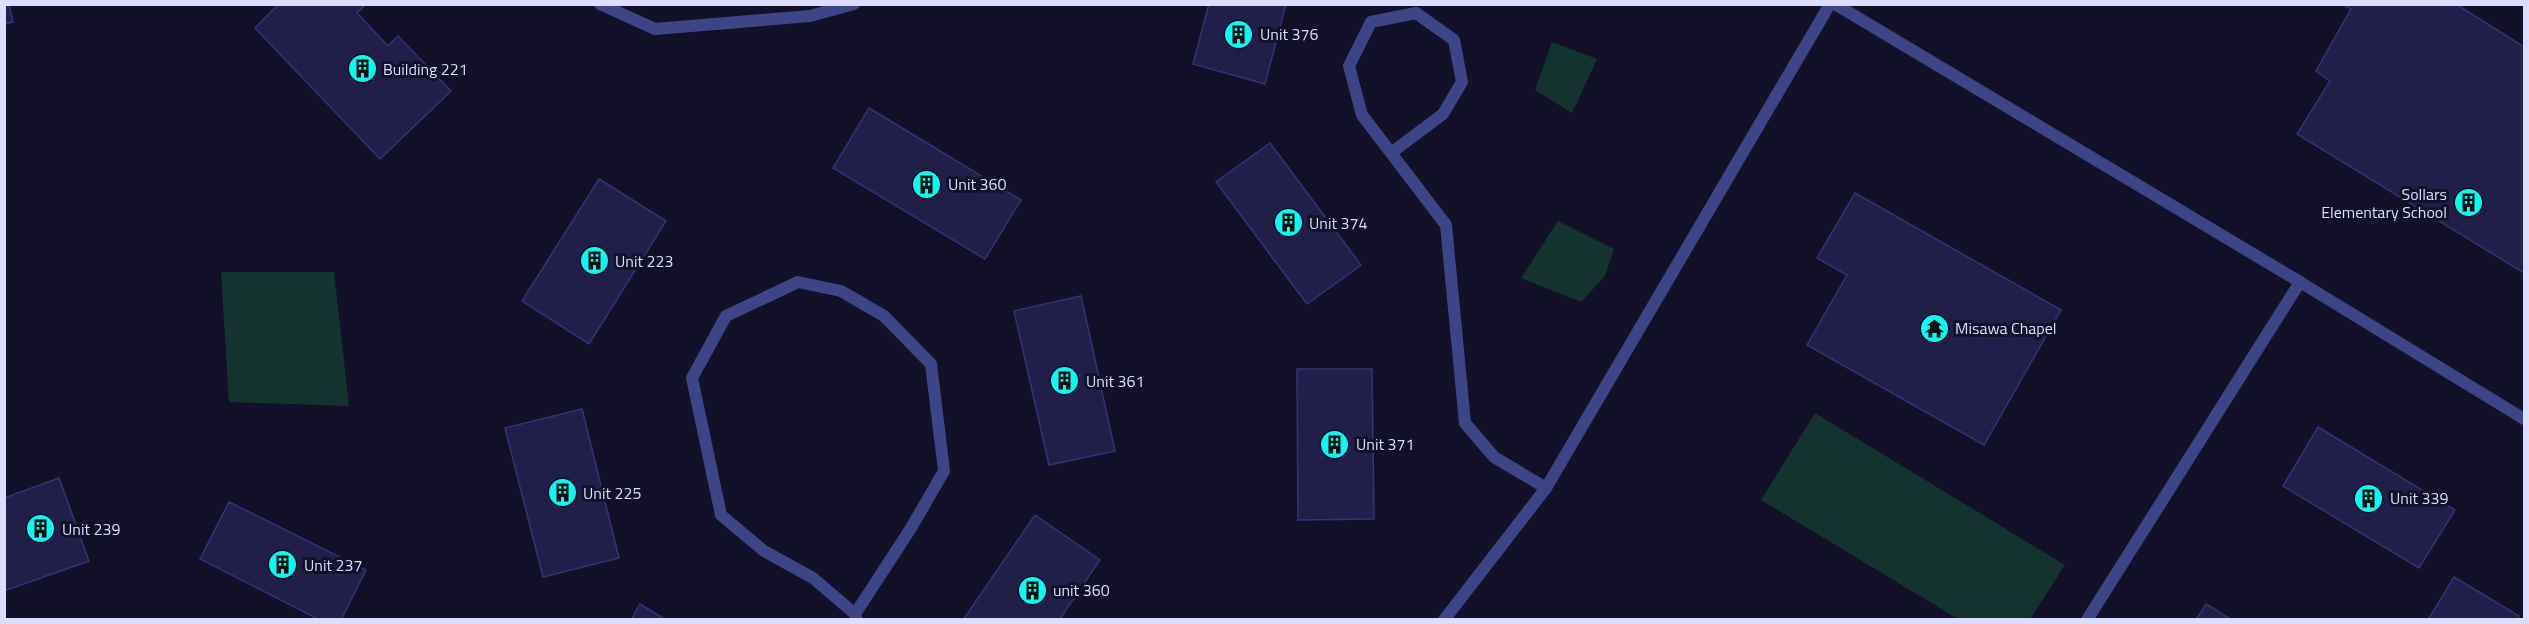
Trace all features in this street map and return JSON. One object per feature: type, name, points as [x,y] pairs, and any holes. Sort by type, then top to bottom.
[{"type":"street","points":[[600,4],[655,29],[810,16],[854,4]]},
{"type":"street","points":[[1444,620],[1546,488],[1830,4]]},
{"type":"street","points":[[1835,4],[2524,419]]},
{"type":"street","points":[[1391,153],[1443,114],[1461,82],[1454,40],[1416,13],[1371,22],[1349,66],[1362,115],[1391,153],[1446,225],[1465,423],[1494,457],[1546,488]]},
{"type":"street","points":[[798,282],[841,291],[884,316],[931,364],[944,471],[856,617],[813,578],[764,551],[721,515],[692,378],[726,316],[798,282]]},
{"type":"street","points":[[2087,620],[2300,282]]},
{"type":"green space","points":[[1552,42],[1597,59],[1572,113],[1535,90]]},
{"type":"green space","points":[[1558,221],[1614,249],[1605,276],[1581,302],[1521,278]]},
{"type":"green space","points":[[221,272],[334,272],[349,406],[229,402]]},
{"type":"green space","points":[[1815,413],[2065,565],[2030,619],[1958,619],[1761,500]]},
{"type":"building","points":[[4,4],[9,4],[13,22],[4,24]]},
{"type":"building","name":"Building 221","points":[[279,4],[366,4],[357,13],[388,46],[398,36],[451,91],[380,159],[255,28]]},
{"type":"building","name":"Unit 376","points":[[1209,4],[1286,4],[1265,84],[1193,64]]},
{"type":"building","name":"Sollars Elementary School","points":[[2342,4],[2456,4],[2524,47],[2524,273],[2297,134],[2330,81],[2316,71],[2351,9]]},
{"type":"building","name":"Unit 360","points":[[869,108],[1021,200],[985,259],[833,168]]},
{"type":"building","name":"Unit 374","points":[[1270,143],[1361,265],[1307,304],[1216,182]]},
{"type":"building","name":"Unit 223","points":[[599,179],[666,221],[589,344],[522,301]]},
{"type":"building","name":"Misawa Chapel","points":[[1855,193],[2061,310],[1984,445],[1807,345],[1847,275],[1817,258]]},
{"type":"building","name":"Unit 361","points":[[1081,296],[1115,451],[1049,465],[1014,311]]},
{"type":"building","name":"Unit 371","points":[[1297,369],[1372,369],[1374,519],[1298,520]]},
{"type":"building","name":"Unit 225","points":[[582,409],[619,558],[543,577],[505,428]]},
{"type":"building","name":"Unit 339","points":[[2318,427],[2455,510],[2419,568],[2283,486]]},
{"type":"building","name":"Unit 239","points":[[59,478],[89,561],[4,591],[4,498]]},
{"type":"building","name":"Unit 237","points":[[229,502],[366,570],[341,620],[320,620],[200,559]]},
{"type":"building","name":"unit 360","points":[[1035,515],[1100,560],[1059,620],[963,620]]},
{"type":"building","points":[[2454,577],[2519,616],[2517,620],[2428,620]]},
{"type":"building","points":[[640,604],[666,620],[631,620]]},
{"type":"building","points":[[2206,604],[2232,620],[2196,620]]},
{"type":"place","name":"Unit 376","points":[[1239,34]]},
{"type":"place","name":"Building 221","points":[[362,69]]},
{"type":"place","name":"Unit 360","points":[[927,184]]},
{"type":"place","name":"Sollars Elementary School","points":[[2468,203]]},
{"type":"place","name":"Unit 374","points":[[1288,223]]},
{"type":"place","name":"Unit 223","points":[[594,261]]},
{"type":"place","name":"Misawa Chapel","points":[[1934,328]]},
{"type":"place","name":"Unit 361","points":[[1065,381]]},
{"type":"place","name":"Unit 371","points":[[1335,444]]},
{"type":"place","name":"Unit 225","points":[[562,493]]},
{"type":"place","name":"Unit 339","points":[[2369,498]]},
{"type":"place","name":"Unit 239","points":[[41,529]]},
{"type":"place","name":"Unit 237","points":[[283,565]]},
{"type":"place","name":"unit 360","points":[[1032,590]]}]
